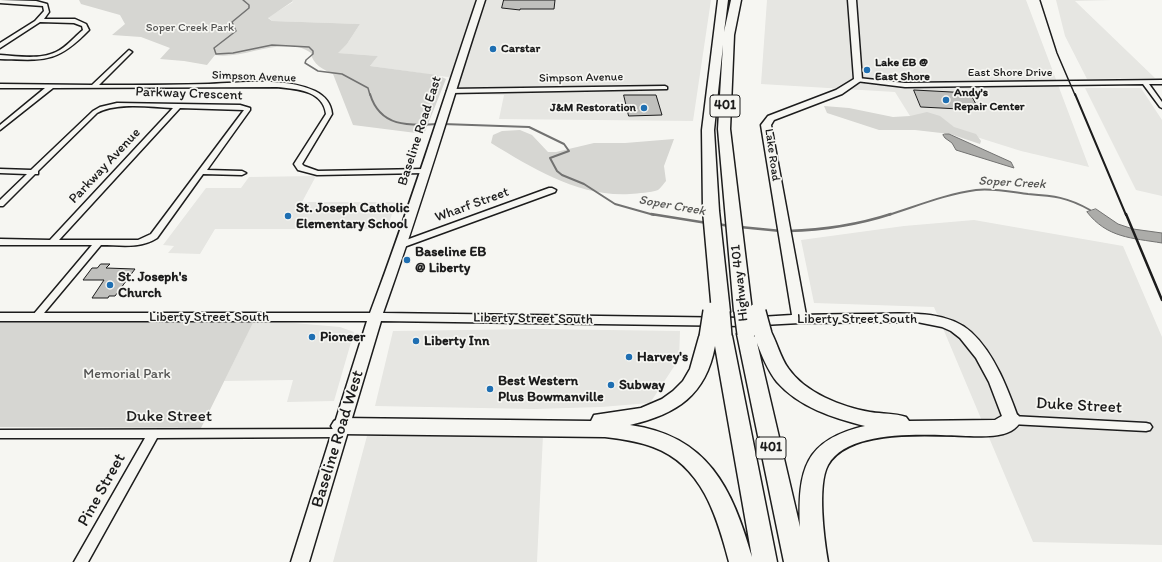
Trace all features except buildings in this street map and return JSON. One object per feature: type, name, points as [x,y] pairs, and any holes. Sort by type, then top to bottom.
[{"type":"highway","name":"Highway 401","points":[[723,0],[708,130],[717,311],[716,336],[765,562]]},
{"type":"highway","name":"Highway 401","points":[[736,0],[729,35],[724,129],[735,236],[796,562]]},
{"type":"highway","points":[[754,334],[784,377],[824,406],[846,413],[888,422],[1011,420]]},
{"type":"highway","points":[[341,425],[608,420],[639,416],[666,406],[686,391],[699,371],[716,336]]},
{"type":"highway","points":[[816,562],[811,489],[817,465],[830,448],[854,436],[892,429],[995,428],[1003,426],[1011,420]]},
{"type":"highway","points":[[341,425],[605,429],[638,434],[654,439],[683,454],[707,475],[723,502],[733,527],[741,562]]},
{"type":"street","name":"Baseline Road East","points":[[375,317],[405,235],[424,170],[481,0]]},
{"type":"street","points":[[852,0],[858,80]]},
{"type":"street","points":[[0,1],[45,5],[46,13],[0,46]]},
{"type":"street","points":[[0,5],[7,1]]},
{"type":"street","points":[[0,57],[51,56],[59,53],[86,30],[84,25],[75,21],[38,20]]},
{"type":"street","points":[[93,87],[129,52]]},
{"type":"street","name":"East Shore Drive","points":[[858,80],[905,85],[1162,82]]},
{"type":"street","name":"Lake Road","points":[[800,319],[766,125],[771,118],[839,92],[858,80]]},
{"type":"street","points":[[1145,83],[1162,106]]},
{"type":"street","name":"Simpson Avenue","points":[[0,86],[282,86],[304,89],[322,97],[328,103],[329,114],[298,164],[300,168],[317,173],[424,170]]},
{"type":"street","points":[[1,125],[51,87]]},
{"type":"street","name":"Simpson Avenue","points":[[450,91],[665,88]]},
{"type":"street","name":"Parkway Crescent","points":[[0,204],[102,108],[117,106],[240,106],[248,109],[154,236],[146,241],[138,243],[0,242]]},
{"type":"street","name":"Parkway Avenue","points":[[52,243],[178,106]]},
{"type":"street","points":[[0,171],[35,172]]},
{"type":"street","points":[[202,172],[242,173]]},
{"type":"street","name":"Wharf Street","points":[[401,245],[552,190]]},
{"type":"street","points":[[36,317],[98,243]]},
{"type":"street","name":"Liberty Street South","points":[[0,317],[375,317],[744,322],[800,319],[930,319],[956,328],[971,340],[989,367],[1003,396],[1011,420]]},
{"type":"street","name":"Baseline Road West","points":[[300,562],[375,317]]},
{"type":"street","name":"Duke Street","points":[[1011,420],[1146,427]]},
{"type":"street","name":"Duke Street","points":[[0,434],[153,434],[341,425]]},
{"type":"street","name":"Pine Street","points":[[81,562],[153,434]]},
{"type":"shaded area","points":[[292,0],[711,0],[693,121],[499,119],[504,95],[452,94],[462,79],[370,66],[378,56],[337,53],[347,44],[360,24],[272,21],[268,17],[293,2]]},
{"type":"shaded area","points":[[767,0],[1026,0],[1089,167],[1021,151],[910,116],[895,92],[761,84]]},
{"type":"shaded area","points":[[1056,0],[1113,0],[1075,1],[1155,78],[1087,79],[1065,36]]},
{"type":"shaded area","points":[[1085,88],[1141,88],[1162,120],[1162,196],[1136,190]]},
{"type":"shaded area","points":[[949,134],[1011,162],[1014,168],[956,150],[952,143],[945,138],[943,135]]},
{"type":"shaded area","name":"St. Joseph Catholic Elementary School","points":[[316,176],[302,202],[396,202],[387,229],[215,229],[200,254],[168,253],[174,246],[163,245],[206,188],[241,188],[249,177]]},
{"type":"shaded area","points":[[1096,209],[1118,224],[1133,229],[1162,233],[1162,243],[1130,238],[1112,232],[1095,221],[1087,212]]},
{"type":"shaded area","points":[[974,220],[1123,246],[1162,337],[1162,545],[1033,542],[934,307],[814,303],[801,240],[904,226]]},
{"type":"shaded area","points":[[254,321],[340,327],[354,332],[334,401],[287,402],[293,380],[224,381]]},
{"type":"shaded area","points":[[537,329],[680,331],[679,359],[650,403],[601,407],[534,409],[375,406],[393,331]]},
{"type":"shaded area","points":[[543,435],[537,562],[333,562],[367,436]]},
{"type":"green space","name":"Soper Creek Park","points":[[79,0],[292,0],[293,1],[268,18],[272,21],[360,24],[347,44],[338,53],[378,56],[370,66],[437,75],[446,79],[424,134],[353,125],[333,74],[319,66],[312,57],[311,53],[301,48],[290,46],[277,47],[226,56],[215,55],[207,65],[160,59],[170,48],[141,37],[112,35],[125,24],[120,15],[81,4]]},
{"type":"green space","points":[[824,106],[849,108],[893,117],[910,116],[927,112],[940,116],[954,127],[976,134],[981,141],[980,144],[950,134],[915,130],[879,130],[827,113]]},
{"type":"green space","points":[[520,130],[532,135],[548,152],[556,152],[594,143],[625,143],[674,139],[664,166],[666,181],[658,190],[630,194],[611,194],[575,186],[540,171],[491,143],[493,135],[502,131]]},
{"type":"green space","name":"Memorial Park","points":[[0,320],[254,321],[201,428],[0,427]]},
{"type":"waterway","name":"Soper Creek","points":[[243,0],[249,5],[249,8],[232,22],[236,31],[214,48],[216,54],[233,53],[272,45],[309,47],[313,51],[313,54],[306,60],[305,63],[318,71],[342,74],[368,88],[370,95]]},
{"type":"waterway","name":"Soper Creek","points":[[370,94],[375,105],[388,119],[406,124],[438,124]]},
{"type":"waterway","name":"Soper Creek","points":[[443,124],[529,127],[564,144],[569,151],[550,158],[557,171],[562,175],[584,184],[615,204],[654,215]]},
{"type":"waterway","name":"Soper Creek","points":[[888,215],[943,197],[976,190],[1002,190],[1053,197],[1074,202],[1090,210]]},
{"type":"waterway","name":"Soper Creek","points":[[651,214],[707,223]]},
{"type":"waterway","name":"Soper Creek","points":[[788,231],[840,226],[891,214]]},
{"type":"waterway","name":"Soper Creek","points":[[718,224],[729,226]]},
{"type":"waterway","name":"Soper Creek","points":[[740,227],[781,231]]},
{"type":"railway","points":[[1040,0],[1057,53],[1075,95]]},
{"type":"railway","points":[[1075,94],[1126,215]]},
{"type":"railway","points":[[1126,214],[1162,300]]},
{"type":"place","name":"Carstar","points":[[493,49]]},
{"type":"place","name":"Lake EB @ East Shore","points":[[867,70]]},
{"type":"place","name":"Andy's Repair Center","points":[[946,100]]},
{"type":"place","name":"J&M Restoration","points":[[644,108]]},
{"type":"place","name":"St. Joseph Catholic Elementary School","points":[[288,216]]},
{"type":"place","name":"Baseline EB @ Liberty","points":[[407,260]]},
{"type":"place","name":"St. Joseph's Church","points":[[110,285]]},
{"type":"place","name":"Pioneer","points":[[312,337]]},
{"type":"place","name":"Liberty Inn","points":[[416,341]]},
{"type":"place","name":"Harvey's","points":[[629,357]]},
{"type":"place","name":"Subway","points":[[611,385]]},
{"type":"place","name":"Best Western Plus Bowmanville","points":[[490,389]]}]
